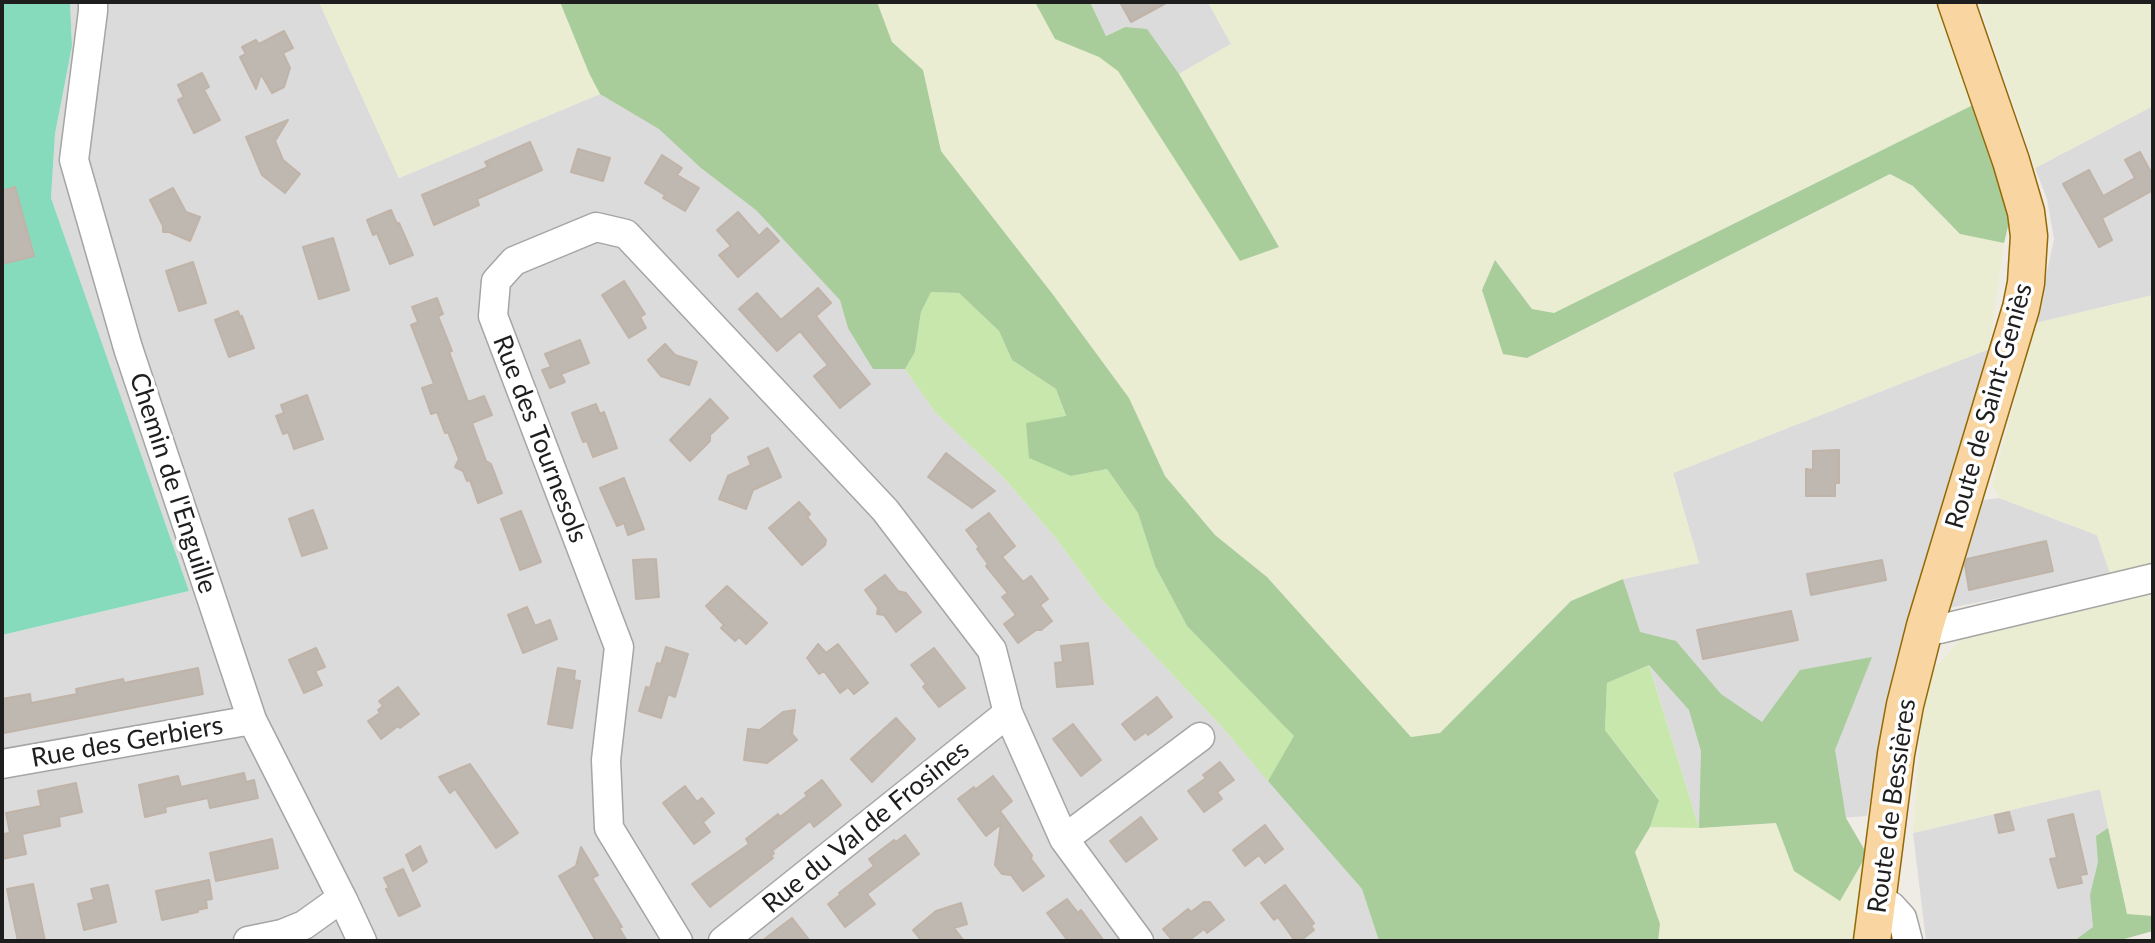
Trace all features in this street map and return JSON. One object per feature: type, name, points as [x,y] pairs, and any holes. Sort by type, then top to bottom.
[{"type":"main road","name":"Route de Saint-Geniès","points":[[1925,626],[2021,308],[2028,257],[2026,212],[1956,2]]},
{"type":"main road","name":"Route de Bessières","points":[[1872,941],[1896,754],[1925,626]]},
{"type":"street","name":"Chemin de l'Enguille","points":[[93,2],[74,160],[128,348],[252,720],[362,941]]},
{"type":"street","name":"Rue des Tournesols","points":[[678,941],[609,828],[606,760],[619,647],[493,316],[496,281],[514,261],[596,227],[626,234],[885,510],[992,650],[1008,713],[1064,839],[1139,941]]},
{"type":"street","points":[[1925,626],[1940,629],[2153,578]]},
{"type":"street","name":"Rue du Val de Frosines","points":[[723,941],[1008,713]]},
{"type":"street","name":"Rue des Gerbiers","points":[[2,764],[252,720]]},
{"type":"street","points":[[1064,839],[1200,737]]},
{"type":"street","points":[[248,941],[282,934],[304,925],[343,900]]},
{"type":"street","points":[[1879,900],[1891,906],[1902,918],[1908,941]]},
{"type":"shaded area","points":[[70,2],[319,2],[399,178],[612,89],[692,40],[935,412],[1004,478],[1054,536],[1102,600],[1223,728],[1362,889],[1379,941],[2,941],[2,635],[189,591],[51,198],[55,134],[72,46]]},
{"type":"shaded area","points":[[1090,2],[1208,2],[1231,44],[1156,87],[1124,27],[1106,36]]},
{"type":"shaded area","points":[[2153,106],[2153,295],[2036,323],[2054,239],[2047,199],[2035,168]]},
{"type":"shaded area","points":[[1989,349],[1941,506],[1999,498],[2097,535],[2111,576],[1909,616],[1867,816],[1699,828],[1623,579],[1699,563],[1673,473]]},
{"type":"shaded area","points":[[2100,789],[2132,936],[2117,941],[1926,941],[1913,833]]},
{"type":"green space","points":[[2,2],[70,2],[72,46],[55,134],[51,198],[189,591],[2,635]]},
{"type":"green space","points":[[319,2],[560,2],[600,94],[399,178]]},
{"type":"green space","points":[[560,2],[877,2],[892,42],[923,70],[941,151],[1129,398],[1165,476],[1215,535],[1267,577],[1411,737],[1440,733],[1571,601],[1623,579],[1640,632],[1676,641],[1721,694],[1762,722],[1800,670],[1872,657],[1835,750],[1846,818],[1867,854],[1840,901],[1794,871],[1776,823],[1699,828],[1701,751],[1689,710],[1649,665],[1607,683],[1605,730],[1659,800],[1650,827],[1635,852],[1660,924],[1658,941],[1379,941],[1362,889],[1268,781],[1294,736],[1187,626],[1155,566],[1138,513],[1107,469],[1071,476],[1029,458],[1026,423],[1066,416],[1056,389],[1012,360],[999,331],[959,293],[931,292],[921,312],[915,352],[905,369],[873,369],[848,328],[840,300],[756,210],[701,168],[659,129],[600,94]]},
{"type":"green space","points":[[877,2],[1035,2],[1055,39],[1099,57],[1118,70],[1241,261],[1279,246],[1179,74],[1231,44],[1208,2],[1938,2],[1975,104],[1554,313],[1532,309],[1496,260],[1528,358],[1891,174],[1913,186],[1960,234],[2004,243],[1989,349],[1673,473],[1699,563],[1623,579],[1571,601],[1440,733],[1411,737],[1267,577],[1215,535],[1165,476],[1129,398],[941,151],[923,70],[892,43]]},
{"type":"green space","points":[[1035,2],[1090,2],[1106,36],[1125,27],[1147,29],[1179,74],[1279,247],[1240,261],[1118,71],[1099,57],[1055,39]]},
{"type":"green space","points":[[1979,2],[2153,2],[2153,106],[2035,168]]},
{"type":"green space","points":[[1975,104],[2011,214],[2004,243],[1960,234],[1913,186],[1890,174],[1527,358],[1503,354],[1482,290],[1495,260],[1532,309],[1554,313]]},
{"type":"green space","points":[[931,292],[959,293],[999,331],[1012,360],[1056,389],[1066,417],[1071,476],[1107,469],[1138,513],[1155,566],[1187,626],[1295,736],[1268,781],[1223,728],[1102,600],[1054,536],[1004,478],[935,412],[905,369],[915,352],[921,312]]},
{"type":"green space","points":[[2153,295],[2153,566],[2111,576],[2097,535],[1999,498],[1992,484],[2036,323]]},
{"type":"green space","points":[[2153,590],[2153,916],[2127,914],[2100,789],[1913,833],[1922,713],[1934,669],[1958,642],[1995,626]]},
{"type":"green space","points":[[1649,665],[1699,828],[1650,827],[1659,799],[1605,730],[1607,683]]},
{"type":"green space","points":[[1777,823],[1794,871],[1867,854],[1855,941],[1658,941],[1660,924],[1635,852],[1650,827],[1699,828]]},
{"type":"green space","points":[[2108,828],[2127,914],[2153,916],[2153,931],[2117,941],[2074,941],[2093,927],[2090,895],[2098,862],[2096,836]]},
{"type":"building","points":[[1120,2],[1168,2],[1131,22]]},
{"type":"building","points":[[284,31],[293,48],[283,53],[290,68],[284,87],[272,93],[261,74],[256,89],[240,57],[246,54],[242,47],[256,40],[259,44]]},
{"type":"building","points":[[202,73],[209,87],[204,90],[220,120],[194,133],[178,100],[184,97],[178,85]]},
{"type":"building","points":[[288,120],[275,141],[283,160],[300,174],[285,193],[262,175],[246,137]]},
{"type":"building","points":[[530,142],[542,170],[477,199],[479,205],[434,225],[422,195],[488,167],[485,162]]},
{"type":"building","points":[[578,149],[610,158],[603,181],[571,172]]},
{"type":"building","points":[[2140,152],[2153,176],[2153,190],[2102,218],[2112,240],[2099,247],[2063,184],[2089,170],[2103,196],[2135,178],[2125,160]]},
{"type":"building","points":[[662,155],[682,168],[677,175],[699,188],[685,211],[645,183]]},
{"type":"building","points":[[15,187],[34,256],[2,264],[2,191]]},
{"type":"building","points":[[173,188],[186,212],[200,217],[190,241],[163,232],[150,200]]},
{"type":"building","points":[[391,210],[413,255],[390,264],[377,233],[373,235],[367,220]]},
{"type":"building","points":[[738,212],[759,236],[767,228],[779,241],[738,277],[719,255],[731,246],[717,230]]},
{"type":"building","points":[[333,238],[349,290],[319,299],[303,247]]},
{"type":"building","points":[[193,262],[206,303],[179,311],[166,271]]},
{"type":"building","points":[[624,281],[645,314],[640,317],[646,328],[629,338],[602,295]]},
{"type":"building","points":[[818,288],[831,303],[816,316],[870,384],[840,408],[814,376],[828,365],[800,331],[777,351],[739,309],[757,293],[781,320]]},
{"type":"building","points":[[437,298],[443,314],[438,316],[468,402],[484,396],[492,415],[472,423],[502,493],[478,503],[470,480],[467,481],[463,471],[455,467],[459,459],[448,432],[445,433],[437,412],[431,414],[422,388],[434,384],[411,325],[418,322],[412,307]]},
{"type":"building","points":[[238,311],[254,348],[229,357],[215,320]]},
{"type":"building","points":[[580,340],[589,363],[561,374],[565,382],[550,388],[542,370],[551,367],[545,354]]},
{"type":"building","points":[[665,344],[675,355],[697,362],[689,385],[661,376],[648,360]]},
{"type":"building","points":[[307,395],[323,439],[294,449],[288,432],[283,434],[276,416],[284,413],[281,405]]},
{"type":"building","points":[[710,399],[728,418],[690,461],[670,440]]},
{"type":"building","points":[[596,404],[600,414],[604,412],[617,448],[593,457],[587,441],[583,442],[572,413]]},
{"type":"building","points":[[768,448],[781,477],[753,490],[746,509],[719,499],[728,476],[751,465],[748,457]]},
{"type":"building","points":[[1839,450],[1839,483],[1835,483],[1835,496],[1806,496],[1806,469],[1813,470],[1813,451]]},
{"type":"building","points":[[946,453],[995,491],[972,508],[928,477]]},
{"type":"building","points":[[624,478],[644,529],[628,535],[624,523],[617,526],[600,488]]},
{"type":"building","points":[[799,502],[826,540],[825,545],[802,565],[769,528]]},
{"type":"building","points":[[313,510],[327,548],[302,556],[289,519]]},
{"type":"building","points":[[521,511],[541,562],[520,570],[501,519]]},
{"type":"building","points":[[989,513],[1015,546],[1002,557],[1023,582],[1031,576],[1048,599],[1040,605],[1052,621],[1018,643],[1004,624],[1016,615],[1002,597],[1008,593],[986,566],[988,564],[977,549],[979,547],[966,530]]},
{"type":"building","points":[[2046,541],[2053,571],[1969,590],[1967,559]]},
{"type":"building","points":[[656,559],[659,597],[636,599],[633,560]]},
{"type":"building","points":[[1882,560],[1886,580],[1811,595],[1807,574]]},
{"type":"building","points":[[885,575],[898,591],[906,593],[921,612],[896,632],[884,615],[877,614],[878,608],[865,590]]},
{"type":"building","points":[[727,586],[767,623],[746,644],[739,637],[735,641],[721,628],[724,625],[706,606]]},
{"type":"building","points":[[527,607],[535,626],[550,620],[557,639],[523,653],[508,615]]},
{"type":"building","points":[[1791,611],[1798,640],[1703,659],[1697,630]]},
{"type":"building","points":[[1088,643],[1093,684],[1057,687],[1055,663],[1063,662],[1061,646]]},
{"type":"building","points":[[818,644],[826,653],[838,644],[868,683],[854,694],[848,687],[840,693],[824,671],[819,674],[807,658]]},
{"type":"building","points":[[666,647],[688,654],[675,697],[668,694],[661,718],[639,711],[646,687],[650,688],[657,663],[661,664]]},
{"type":"building","points":[[316,648],[325,667],[315,671],[322,685],[304,693],[289,660]]},
{"type":"building","points":[[934,648],[965,688],[939,707],[911,665]]},
{"type":"building","points":[[198,668],[203,694],[4,733],[2,699],[30,694],[31,703],[77,694],[76,689],[123,679],[124,683]]},
{"type":"building","points":[[558,668],[575,671],[574,680],[580,681],[572,728],[548,724]]},
{"type":"building","points":[[398,687],[419,714],[381,739],[368,721],[380,713],[378,710],[383,706],[379,701]]},
{"type":"building","points":[[1157,697],[1172,717],[1148,735],[1146,732],[1135,740],[1122,724]]},
{"type":"building","points":[[795,710],[792,734],[797,740],[767,763],[744,760],[748,729],[760,730],[783,712]]},
{"type":"building","points":[[896,718],[915,739],[872,782],[851,759]]},
{"type":"building","points":[[1073,724],[1101,760],[1081,776],[1053,739]]},
{"type":"building","points":[[1220,762],[1234,780],[1217,792],[1222,799],[1204,812],[1188,791],[1206,778],[1203,775]]},
{"type":"building","points":[[470,764],[518,833],[496,848],[455,789],[450,793],[439,777]]},
{"type":"building","points":[[244,773],[246,782],[254,780],[258,798],[210,808],[208,798],[165,807],[166,812],[145,817],[139,785],[178,776],[181,787]]},
{"type":"building","points":[[993,776],[1012,801],[1000,811],[1044,876],[1023,891],[1011,875],[1002,874],[995,865],[1001,824],[986,836],[958,799]]},
{"type":"building","points":[[822,780],[841,805],[814,827],[810,821],[772,851],[773,858],[710,907],[692,884],[749,844],[746,839],[778,814],[780,817]]},
{"type":"building","points":[[76,783],[82,812],[59,817],[60,826],[22,834],[26,854],[2,859],[2,834],[10,833],[6,813],[41,806],[38,791]]},
{"type":"building","points":[[685,786],[697,802],[702,798],[714,813],[703,822],[710,832],[694,844],[663,803]]},
{"type":"building","points":[[2009,812],[2014,830],[1999,833],[1995,815]]},
{"type":"building","points":[[2073,814],[2087,874],[2080,875],[2082,883],[2058,888],[2050,859],[2057,858],[2048,820]]},
{"type":"building","points":[[1141,817],[1157,839],[1126,862],[1110,841]]},
{"type":"building","points":[[1265,825],[1283,849],[1265,863],[1259,855],[1245,866],[1233,850]]},
{"type":"building","points":[[905,835],[919,854],[867,894],[875,904],[845,927],[828,904],[874,866],[869,859]]},
{"type":"building","points":[[272,839],[278,868],[216,881],[210,853]]},
{"type":"building","points":[[420,846],[427,862],[413,871],[406,855]]},
{"type":"building","points":[[581,847],[598,875],[592,878],[622,927],[619,928],[627,941],[596,941],[559,876],[576,866]]},
{"type":"building","points":[[403,869],[420,906],[399,916],[384,878]]},
{"type":"building","points":[[209,880],[212,899],[206,900],[207,908],[162,920],[156,891]]},
{"type":"building","points":[[33,884],[45,941],[18,941],[7,889]]},
{"type":"building","points":[[108,885],[116,922],[84,930],[78,904],[94,900],[91,889]]},
{"type":"building","points":[[1285,885],[1314,923],[1311,926],[1314,930],[1300,941],[1295,941],[1278,917],[1274,920],[1261,903]]},
{"type":"building","points":[[1067,899],[1078,913],[1081,910],[1104,941],[1068,941],[1047,913]]},
{"type":"building","points":[[1204,902],[1210,902],[1224,920],[1207,933],[1204,929],[1188,941],[1173,941],[1163,929],[1188,909],[1191,912]]},
{"type":"building","points":[[961,903],[967,924],[954,928],[964,941],[922,941],[913,930],[936,911]]},
{"type":"building","points":[[792,918],[810,941],[762,941],[780,927]]}]
